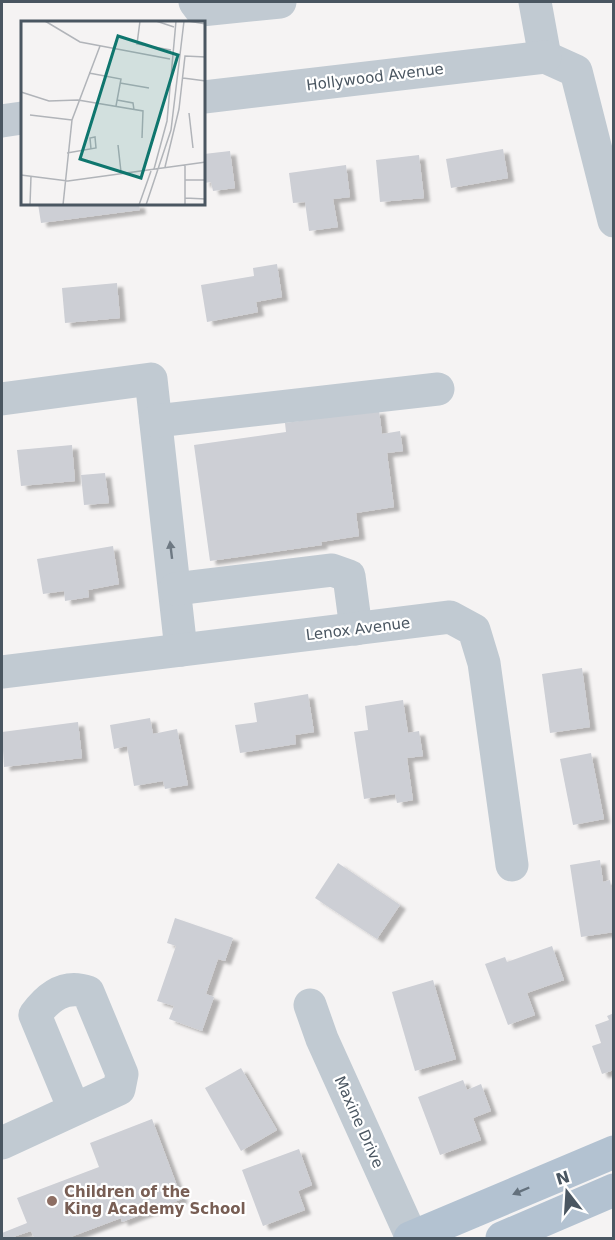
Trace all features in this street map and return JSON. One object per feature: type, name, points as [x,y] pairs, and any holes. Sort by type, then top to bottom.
[{"type":"main road","points":[[411,1238],[614,1152]]},
{"type":"main road","points":[[502,1239],[614,1190]]},
{"type":"street","points":[[195,2],[201,10],[280,2]]},
{"type":"street","points":[[536,2],[545,57],[576,71],[614,221]]},
{"type":"street","name":"Hollywood Avenue","points":[[206,97],[545,57]]},
{"type":"street","points":[[2,121],[21,118]]},
{"type":"street","points":[[2,399],[152,379],[181,650]]},
{"type":"street","points":[[156,421],[438,389]]},
{"type":"street","points":[[175,589],[332,570],[349,576],[356,629]]},
{"type":"street","name":"Lenox Avenue","points":[[2,672],[450,617],[474,630],[484,663],[512,865]]},
{"type":"street","name":"Maxine Drive","points":[[310,1005],[322,1039],[411,1238]]},
{"type":"street","points":[[2,1143],[74,1109]]},
{"type":"building","points":[[503,149],[508,178],[451,188],[446,159]]},
{"type":"building","points":[[230,151],[235,188],[213,191],[211,182],[206,183],[206,154]]},
{"type":"building","points":[[419,155],[424,198],[380,202],[376,160]]},
{"type":"building","points":[[346,165],[350,197],[333,199],[338,227],[309,231],[305,202],[293,203],[289,173]]},
{"type":"building","points":[[38,206],[139,206],[140,210],[41,223]]},
{"type":"building","points":[[277,264],[282,297],[256,302],[258,312],[207,322],[201,285],[254,276],[253,268]]},
{"type":"building","points":[[117,283],[120,318],[65,323],[62,288]]},
{"type":"building","points":[[379,410],[382,434],[400,431],[403,451],[387,453],[394,507],[356,513],[359,536],[321,542],[322,545],[210,561],[194,445],[286,432],[285,423]]},
{"type":"building","points":[[72,445],[75,481],[21,486],[17,450]]},
{"type":"building","points":[[105,473],[109,503],[84,505],[81,475]]},
{"type":"building","points":[[113,546],[119,584],[88,590],[89,597],[65,601],[64,591],[43,594],[37,559]]},
{"type":"building","points":[[582,668],[590,727],[550,733],[542,674]]},
{"type":"building","points":[[308,694],[314,732],[295,735],[296,744],[240,753],[235,725],[257,722],[254,703]]},
{"type":"building","points":[[403,700],[408,733],[419,731],[423,756],[407,758],[413,800],[397,803],[395,794],[364,799],[354,732],[368,730],[365,706]]},
{"type":"building","points":[[150,718],[153,734],[177,729],[188,785],[165,789],[163,781],[134,786],[127,746],[114,749],[110,725]]},
{"type":"building","points":[[78,722],[82,758],[4,767],[2,732]]},
{"type":"building","points":[[591,753],[604,819],[573,825],[560,759]]},
{"type":"building","points":[[600,860],[603,882],[610,880],[614,905],[614,932],[581,937],[570,865]]},
{"type":"building","points":[[338,863],[400,905],[377,939],[315,898]]},
{"type":"building","points":[[175,918],[233,938],[225,961],[218,959],[206,994],[214,997],[202,1031],[169,1019],[174,1006],[157,1001],[176,946],[167,943]]},
{"type":"building","points":[[552,946],[564,980],[527,993],[535,1015],[508,1025],[485,964],[505,957],[507,962]]},
{"type":"building","points":[[433,980],[456,1059],[415,1071],[392,992]]},
{"type":"building","points":[[614,1013],[614,1070],[602,1074],[592,1046],[601,1043],[595,1025],[609,1020],[607,1016]]},
{"type":"building","points":[[241,1068],[277,1130],[241,1151],[205,1088]]},
{"type":"building","points":[[463,1080],[467,1090],[481,1084],[491,1111],[473,1118],[481,1140],[440,1155],[418,1097]]},
{"type":"building","points":[[152,1119],[182,1199],[122,1222],[121,1218],[68,1238],[34,1238],[31,1231],[10,1238],[2,1238],[2,1233],[27,1223],[17,1198],[99,1167],[90,1143]]},
{"type":"building","points":[[299,1149],[312,1185],[298,1191],[305,1210],[263,1226],[242,1170]]},
{"type":"place","name":"Children of the King Academy School","points":[[52,1201]]}]
